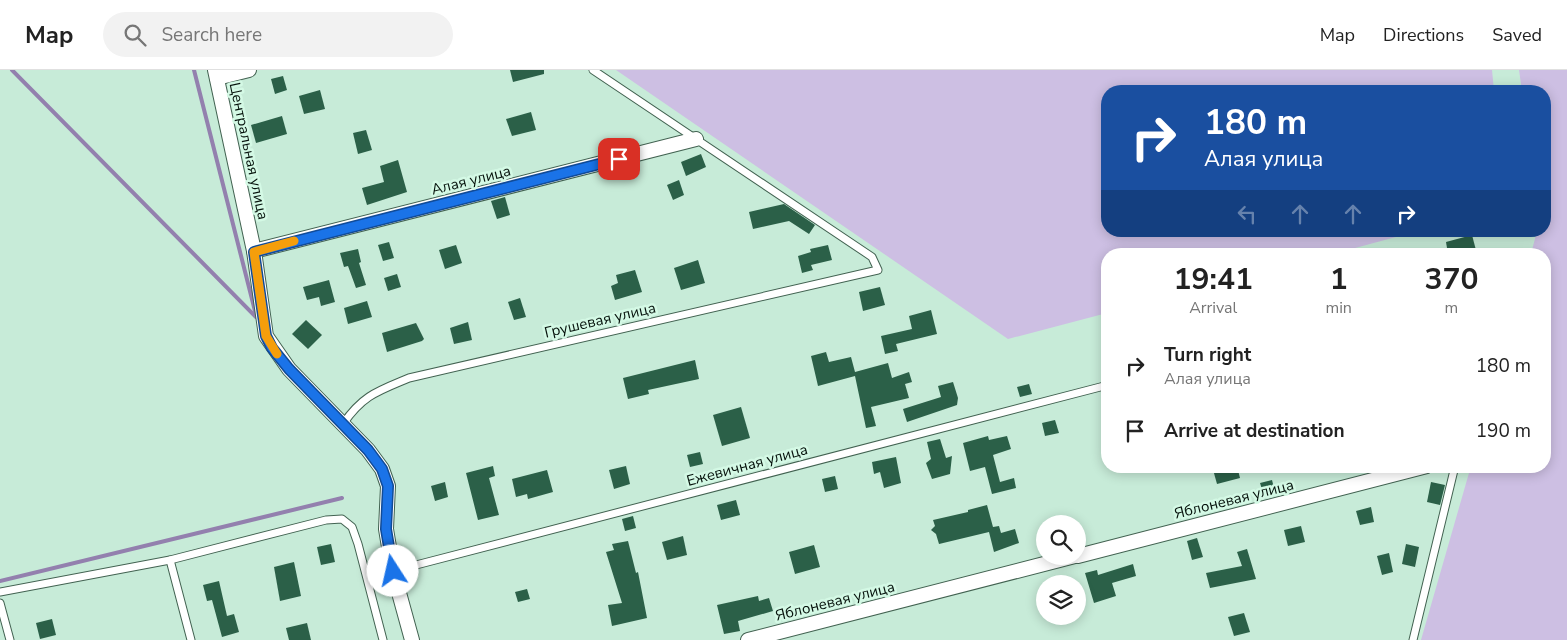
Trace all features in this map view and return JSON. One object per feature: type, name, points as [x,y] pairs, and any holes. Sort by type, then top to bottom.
[{"type":"street","points":[[216,74],[249,70]]},
{"type":"street","name":"Центральная улица","points":[[216,74],[254,252],[266,336],[289,369],[373,456],[382,469],[388,486],[386,529],[393,571],[412,640]]},
{"type":"street","name":"Алая улица","points":[[254,252],[696,140]]},
{"type":"street","name":"Яблоневая улица","points":[[1086,553],[1400,473]]},
{"type":"street","name":"Яблоневая улица","points":[[748,640],[1041,565]]},
{"type":"lane","points":[[593,70],[696,140]]},
{"type":"lane","name":"Грушевая улица","points":[[343,424],[352,410],[367,396],[409,378],[878,270],[872,257],[696,140]]},
{"type":"lane","name":"Ежевичная улица","points":[[393,571],[1101,387]]},
{"type":"lane","points":[[1413,640],[1453,473]]},
{"type":"lane","points":[[0,592],[170,560],[326,520],[342,519],[352,527],[383,640]]},
{"type":"lane","points":[[170,560],[191,640]]},
{"type":"lane","points":[[0,603],[10,640]]},
{"type":"shaded area","points":[[616,70],[1492,70],[1493,85],[1101,85],[1101,237],[1396,237],[1355,248],[1101,248],[1101,315],[1008,339]]},
{"type":"shaded area","points":[[1519,70],[1567,70],[1567,640],[1421,640],[1469,473],[1551,473],[1551,248],[1533,248],[1535,237],[1551,237],[1551,85],[1521,85]]},
{"type":"building","points":[[510,70],[544,70],[544,74],[513,82]]},
{"type":"building","points":[[283,76],[287,90],[275,94],[271,79]]},
{"type":"building","points":[[320,90],[325,109],[304,114],[299,96]]},
{"type":"building","points":[[531,112],[536,130],[512,136],[506,119]]},
{"type":"building","points":[[282,116],[287,134],[256,143],[251,125]]},
{"type":"building","points":[[366,130],[372,150],[358,154],[353,133]]},
{"type":"building","points":[[701,154],[706,167],[686,176],[681,162]]},
{"type":"building","points":[[398,160],[407,192],[367,205],[362,188],[384,182],[380,166]]},
{"type":"building","points":[[679,180],[684,195],[673,200],[667,185]]},
{"type":"building","points":[[505,197],[510,215],[497,219],[491,201]]},
{"type":"building","points":[[784,204],[815,225],[809,234],[789,221],[753,229],[749,212]]},
{"type":"building","points":[[1473,237],[1475,248],[1447,248],[1446,242]]},
{"type":"building","points":[[389,242],[394,258],[383,261],[378,245]]},
{"type":"building","points":[[456,245],[462,263],[445,269],[439,250]]},
{"type":"building","points":[[828,245],[832,260],[811,265],[813,270],[802,273],[798,256],[811,252],[810,249]]},
{"type":"building","points":[[358,249],[361,262],[359,263],[366,285],[356,288],[348,266],[344,267],[340,253]]},
{"type":"building","points":[[698,260],[705,283],[681,290],[674,268]]},
{"type":"building","points":[[635,270],[642,292],[615,300],[611,286],[618,283],[616,275]]},
{"type":"building","points":[[397,274],[401,287],[388,291],[384,278]]},
{"type":"building","points":[[329,280],[335,302],[321,306],[319,297],[307,300],[303,287]]},
{"type":"building","points":[[880,287],[885,305],[863,311],[859,292]]},
{"type":"building","points":[[520,298],[526,317],[514,320],[508,302]]},
{"type":"building","points":[[367,301],[372,317],[348,324],[344,308]]},
{"type":"building","points":[[931,310],[937,334],[896,344],[898,351],[885,354],[881,336],[912,329],[909,316]]},
{"type":"building","points":[[306,320],[322,335],[308,349],[292,334]]},
{"type":"building","points":[[468,322],[472,340],[454,344],[450,328]]},
{"type":"building","points":[[416,323],[424,339],[422,341],[387,352],[382,333]]},
{"type":"building","points":[[826,352],[829,362],[851,357],[855,372],[888,363],[892,378],[909,372],[912,382],[905,384],[909,398],[871,407],[876,426],[866,428],[855,376],[818,386],[811,356]]},
{"type":"building","points":[[695,360],[699,379],[648,390],[649,394],[628,399],[623,378]]},
{"type":"building","points":[[953,382],[958,398],[957,405],[907,422],[903,409],[941,397],[938,386]]},
{"type":"building","points":[[1029,384],[1032,394],[1020,397],[1017,387]]},
{"type":"building","points":[[741,407],[750,438],[722,446],[713,415]]},
{"type":"building","points":[[1055,420],[1059,433],[1045,436],[1042,423]]},
{"type":"building","points":[[988,436],[989,440],[1007,436],[1011,449],[993,455],[1000,482],[1014,478],[1016,488],[992,494],[985,467],[970,471],[963,443]]},
{"type":"building","points":[[940,439],[946,458],[952,456],[950,474],[932,479],[926,463],[931,459],[927,442]]},
{"type":"building","points":[[700,452],[703,464],[690,467],[687,455]]},
{"type":"building","points":[[896,457],[901,483],[884,488],[880,472],[874,474],[872,462]]},
{"type":"building","points":[[493,466],[495,476],[489,478],[499,515],[478,520],[466,473]]},
{"type":"building","points":[[626,466],[630,484],[614,489],[609,470]]},
{"type":"building","points":[[547,470],[553,492],[528,499],[527,494],[516,497],[512,479]]},
{"type":"building","points":[[1214,473],[1239,473],[1240,478],[1217,484]]},
{"type":"building","points":[[835,476],[838,489],[825,492],[822,479]]},
{"type":"building","points":[[1272,480],[1275,492],[1264,496],[1260,483]]},
{"type":"building","points":[[445,482],[448,497],[435,501],[431,486]]},
{"type":"building","points":[[1431,482],[1445,485],[1440,505],[1427,502]]},
{"type":"building","points":[[736,500],[740,515],[721,520],[717,505]]},
{"type":"building","points":[[987,505],[993,527],[999,526],[1001,533],[1015,529],[1019,543],[994,552],[989,532],[939,544],[936,534],[931,530],[935,526],[933,520],[968,512],[968,510]]},
{"type":"building","points":[[1371,507],[1374,522],[1360,525],[1356,511]]},
{"type":"building","points":[[633,516],[636,528],[625,531],[622,519]]},
{"type":"building","points":[[1301,526],[1305,542],[1288,546],[1284,530]]},
{"type":"building","points":[[683,536],[687,555],[667,560],[662,542]]},
{"type":"building","points":[[1197,538],[1203,557],[1192,560],[1187,541]]},
{"type":"building","points":[[628,541],[636,573],[638,572],[647,618],[612,626],[608,605],[622,603],[606,552],[614,550],[612,544]]},
{"type":"building","points":[[331,544],[335,562],[321,565],[317,547]]},
{"type":"building","points":[[1406,544],[1419,547],[1415,567],[1402,564]]},
{"type":"building","points":[[814,545],[820,567],[795,574],[789,552]]},
{"type":"building","points":[[1247,549],[1256,579],[1210,588],[1206,573],[1242,566],[1237,552]]},
{"type":"building","points":[[1389,553],[1393,572],[1382,575],[1377,556]]},
{"type":"building","points":[[294,562],[301,596],[280,601],[274,567]]},
{"type":"building","points":[[1133,564],[1136,576],[1112,583],[1116,596],[1094,603],[1085,573],[1097,570],[1098,575]]},
{"type":"building","points":[[219,581],[227,616],[234,614],[239,632],[222,637],[212,600],[207,601],[203,585]]},
{"type":"building","points":[[527,589],[530,599],[518,602],[515,592]]},
{"type":"building","points":[[758,596],[759,601],[769,598],[773,611],[738,621],[740,631],[724,634],[717,605]]},
{"type":"building","points":[[1244,613],[1250,632],[1234,636],[1228,617]]},
{"type":"building","points":[[52,619],[56,635],[40,639],[36,623]]},
{"type":"building","points":[[307,623],[311,640],[289,640],[286,628]]},
{"type":"waterway","points":[[12,70],[256,317]]},
{"type":"waterway","points":[[194,70],[256,315]]},
{"type":"waterway","points":[[0,581],[342,498]]},
{"type":"slow traffic","points":[[277,354],[266,336],[254,252],[294,241]]},
{"type":"route","points":[[393,571],[386,529],[388,486],[382,469],[368,450],[289,369],[272,348],[266,336],[254,252],[619,159]]}]
